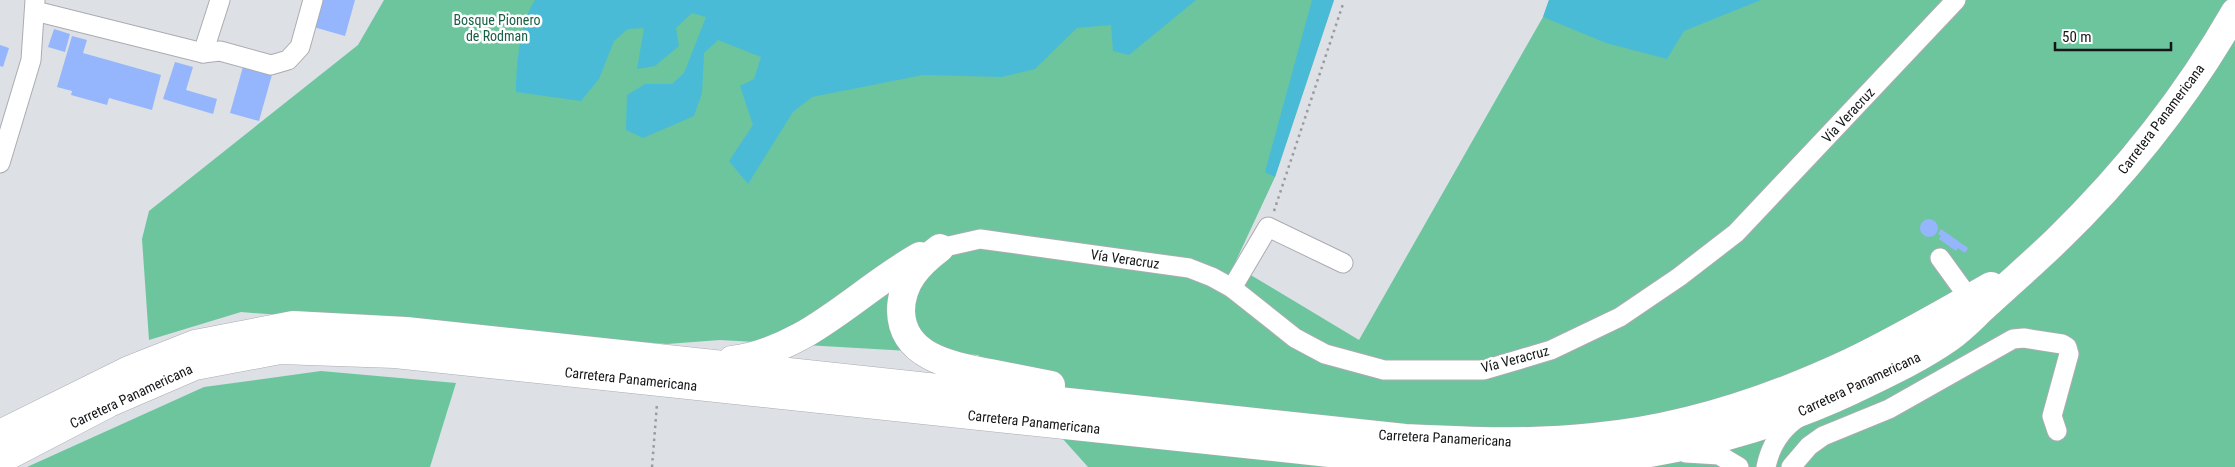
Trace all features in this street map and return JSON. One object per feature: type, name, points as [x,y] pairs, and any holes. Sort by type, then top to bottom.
[{"type":"highway","name":"Carretera Panamericana","points":[[0,460],[109,403],[195,366],[280,350],[396,354],[1376,458],[1490,465],[1566,463],[1654,453],[1734,436],[1810,410],[1902,366],[1950,338],[2038,259],[2106,189],[2156,130],[2190,83],[2234,14]]},
{"type":"highway","points":[[706,363],[735,360],[794,341],[824,324],[900,267],[940,248]]},
{"type":"highway","points":[[940,248],[923,260],[914,272],[906,285],[901,302],[901,314],[905,328],[913,343],[928,356],[949,365],[1236,420]]},
{"type":"highway","name":"Carretera Panamericana","points":[[0,434],[129,370],[195,344],[293,325],[406,331],[1405,438],[1480,442],[1595,437],[1667,425],[1725,410],[1796,385],[1860,358],[2038,259]]},
{"type":"street","points":[[203,53],[220,0]]},
{"type":"street","points":[[0,164],[31,60],[35,5],[203,53],[220,51],[272,66],[288,60],[300,47],[313,0]]},
{"type":"street","name":"Vía Veracruz","points":[[940,248],[980,239],[1189,268],[1212,276],[1232,288],[1295,338],[1325,354],[1384,370],[1484,370],[1551,350],[1620,317],[1678,277],[1736,233],[1956,0]]},
{"type":"street","points":[[1232,288],[1268,227],[1343,263]]},
{"type":"street","points":[[1940,258],[1969,298]]},
{"type":"street","points":[[1791,467],[1809,446],[1823,436],[1890,409],[2013,339],[2024,338],[2062,344],[2067,347],[2069,354],[2052,416],[2057,431]]},
{"type":"street","points":[[1766,467],[1768,456],[1778,437],[1793,421],[1810,410]]},
{"type":"street","points":[[1654,453],[1719,455],[1739,467]]},
{"type":"path","points":[[1268,227],[1343,4]]},
{"type":"path","points":[[652,467],[656,437],[658,382]]},
{"type":"green space","name":"Bosque Pionero de Rodman","points":[[384,0],[1334,0],[1275,177],[1234,265],[1359,340],[1543,17],[1549,0],[2235,0],[2235,467],[1088,467],[1062,438],[978,355],[720,340],[667,344],[241,312],[149,340],[142,239],[149,211],[358,45]]},
{"type":"green space","points":[[321,371],[456,383],[430,467],[27,467],[204,387]]},
{"type":"water","points":[[535,0],[1196,0],[1129,55],[1113,51],[1111,25],[1077,28],[1035,69],[1002,77],[923,75],[812,97],[793,112],[748,184],[729,161],[753,125],[740,86],[754,79],[761,57],[718,40],[704,53],[702,93],[694,116],[643,138],[626,130],[627,95],[645,84],[672,84],[684,73],[706,17],[692,13],[676,28],[679,46],[655,66],[637,69],[644,28],[628,29],[614,41],[599,79],[581,101],[516,92],[522,32]]},
{"type":"water","points":[[1312,0],[1334,0],[1275,177],[1265,172]]},
{"type":"water","points":[[1549,0],[1761,0],[1684,31],[1667,59],[1606,43],[1543,17]]},
{"type":"building","points":[[317,0],[355,0],[345,36],[310,26]]},
{"type":"building","points":[[54,29],[70,34],[65,52],[48,47]]},
{"type":"building","points":[[72,36],[87,40],[83,53],[161,75],[152,110],[109,98],[107,105],[71,95],[72,91],[57,87]]},
{"type":"building","points":[[0,45],[9,48],[3,67],[0,66]]},
{"type":"building","points":[[175,62],[193,67],[186,90],[217,99],[213,114],[163,99]]},
{"type":"building","points":[[244,63],[273,71],[259,121],[230,113]]},
{"type":"building","points":[[1929,219],[1935,222],[1938,228],[1935,234],[1929,237],[1923,234],[1920,228],[1923,222]]},
{"type":"building","points":[[1941,229],[1968,248],[1965,253],[1958,248],[1956,251],[1939,239],[1941,236],[1938,234]]}]
